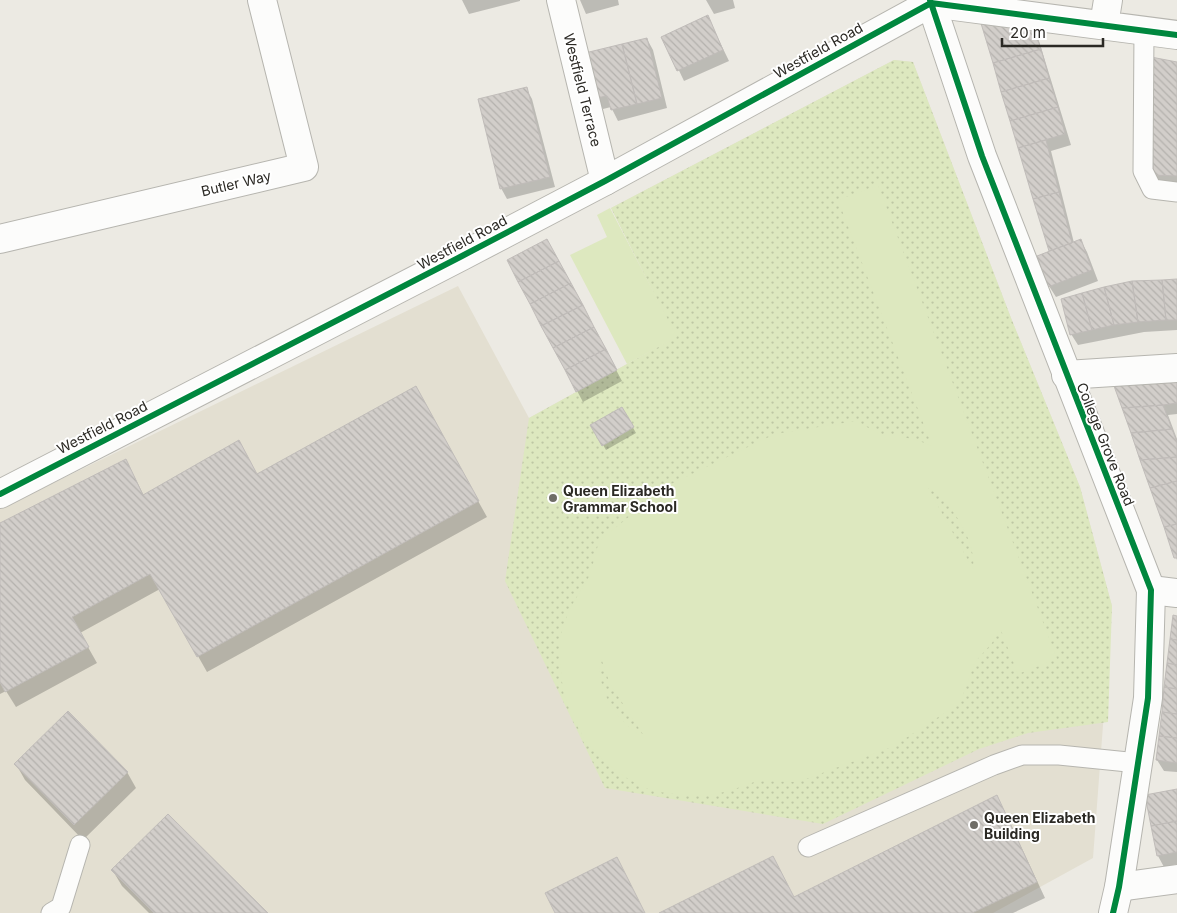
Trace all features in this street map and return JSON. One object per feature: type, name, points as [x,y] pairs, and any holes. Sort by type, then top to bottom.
[{"type":"street","name":"Butler Way","points":[[0,239],[304,167],[262,0]]},
{"type":"street","name":"Westfield Terrace","points":[[561,0],[605,181]]},
{"type":"street","name":"Westfield Road","points":[[0,494],[454,261],[605,181],[930,1]]},
{"type":"street","points":[[930,1],[1106,13],[1144,31],[1177,35]]},
{"type":"street","name":"College Grove Road","points":[[930,1],[982,156],[1066,376],[1164,592],[1119,887],[1113,913]]},
{"type":"street","points":[[1066,376],[1177,368]]},
{"type":"street","points":[[1119,887],[1177,879]]},
{"type":"lane","points":[[1144,31],[1143,171],[1152,189],[1177,192]]},
{"type":"lane","points":[[808,847],[994,765],[1022,755],[1059,755],[1138,763]]},
{"type":"lane","points":[[51,913],[61,907],[80,845]]},
{"type":"shaded area","name":"Queen Elizabeth Grammar School","points":[[894,60],[913,62],[1011,318],[1080,487],[1112,606],[1093,858],[993,913],[0,913],[0,509],[458,286],[529,418],[676,337],[611,208]]},
{"type":"green space","points":[[894,60],[913,62],[1011,318],[1080,487],[1112,606],[1108,722],[1028,733],[979,749],[823,824],[605,788],[505,581],[529,418],[676,337],[611,208]]},
{"type":"green space","points":[[878,185],[1057,659],[1018,674],[1000,628],[992,643],[975,662],[960,703],[892,747],[798,782],[757,781],[729,791],[705,796],[652,791],[628,779],[606,763],[587,743],[572,717],[563,691],[560,637],[569,610],[590,575],[599,541],[667,486],[775,434],[856,421],[883,436],[896,435],[932,446],[838,200]],"holes":[[[928,488],[945,502],[961,523],[971,547],[973,569]],[[601,658],[610,684],[646,739],[627,725],[611,705],[601,682]]]},
{"type":"green space","points":[[610,208],[677,337],[627,364],[570,255],[607,237],[597,215]]},
{"type":"building","points":[[708,15],[723,50],[677,71],[661,37]]},
{"type":"building","points":[[980,20],[1034,29],[1041,49],[993,63]]},
{"type":"building","points":[[647,38],[662,98],[637,104],[622,44]]},
{"type":"building","points":[[622,44],[637,104],[611,110],[607,96],[596,98],[585,53]]},
{"type":"building","points":[[1041,49],[1049,78],[1001,92],[993,63]]},
{"type":"building","points":[[1151,57],[1177,62],[1177,176],[1153,175]]},
{"type":"building","points":[[1049,78],[1058,107],[1010,121],[1001,92]]},
{"type":"building","points":[[527,87],[550,177],[500,189],[478,99]]},
{"type":"building","points":[[1058,107],[1065,134],[1018,148],[1010,121]]},
{"type":"building","points":[[1046,140],[1059,192],[1033,199],[1018,148]]},
{"type":"building","points":[[1059,192],[1072,243],[1049,251],[1033,199]]},
{"type":"building","points":[[547,239],[559,261],[518,282],[507,260]]},
{"type":"building","points":[[1081,239],[1092,270],[1048,287],[1037,256]]},
{"type":"building","points":[[559,261],[571,283],[530,304],[518,282]]},
{"type":"building","points":[[1177,279],[1177,320],[1166,320],[1162,280]]},
{"type":"building","points":[[1162,280],[1166,320],[1138,322],[1132,281]]},
{"type":"building","points":[[1132,281],[1138,322],[1114,325],[1104,287]]},
{"type":"building","points":[[571,283],[583,305],[541,326],[530,304]]},
{"type":"building","points":[[1104,287],[1114,325],[1092,330],[1082,293]]},
{"type":"building","points":[[1082,293],[1092,330],[1070,335],[1061,299]]},
{"type":"building","points":[[583,305],[594,327],[553,348],[541,326]]},
{"type":"building","points":[[594,327],[606,349],[565,370],[553,348]]},
{"type":"building","points":[[606,349],[617,370],[576,392],[565,370]]},
{"type":"building","points":[[1177,379],[1177,403],[1163,405],[1122,408],[1114,386]]},
{"type":"building","points":[[416,386],[479,501],[197,657],[150,574],[72,617],[89,647],[5,692],[0,682],[0,523],[126,459],[143,495],[239,440],[257,474]]},
{"type":"building","points":[[1163,405],[1172,429],[1131,433],[1122,408]]},
{"type":"building","points":[[622,407],[634,427],[602,446],[590,425]]},
{"type":"building","points":[[1172,429],[1177,442],[1177,457],[1140,460],[1131,433]]},
{"type":"building","points":[[1177,457],[1177,481],[1150,488],[1140,460]]},
{"type":"building","points":[[1177,481],[1177,524],[1164,527],[1150,488]]},
{"type":"building","points":[[1177,524],[1177,558],[1174,558],[1164,527]]},
{"type":"building","points":[[1173,615],[1177,616],[1177,640],[1170,639]]},
{"type":"building","points":[[1170,639],[1177,640],[1177,665],[1167,663]]},
{"type":"building","points":[[1167,663],[1177,665],[1177,689],[1164,687]]},
{"type":"building","points":[[1164,687],[1177,689],[1177,714],[1162,712]]},
{"type":"building","points":[[68,711],[128,772],[74,825],[14,764]]},
{"type":"building","points":[[1162,712],[1177,714],[1177,738],[1159,736]]},
{"type":"building","points":[[1159,736],[1177,738],[1177,763],[1156,760]]},
{"type":"building","points":[[1177,789],[1177,821],[1151,826],[1145,795]]},
{"type":"building","name":"Queen Elizabeth Building","points":[[997,795],[1037,882],[972,913],[659,913],[773,856],[794,897]]},
{"type":"building","points":[[168,814],[268,913],[154,913],[111,870]]},
{"type":"building","points":[[1177,821],[1177,852],[1157,856],[1151,826]]},
{"type":"building","points":[[617,857],[645,913],[555,913],[545,893]]},
{"type":"cycle path","points":[[930,0],[982,156],[1151,590],[1148,698],[1119,887],[1113,913]]},
{"type":"cycle path","points":[[0,494],[605,181],[931,3],[1177,35]]},
{"type":"place","name":"Queen Elizabeth Grammar School","points":[[553,498]]},
{"type":"place","name":"Queen Elizabeth Building","points":[[974,825]]}]
